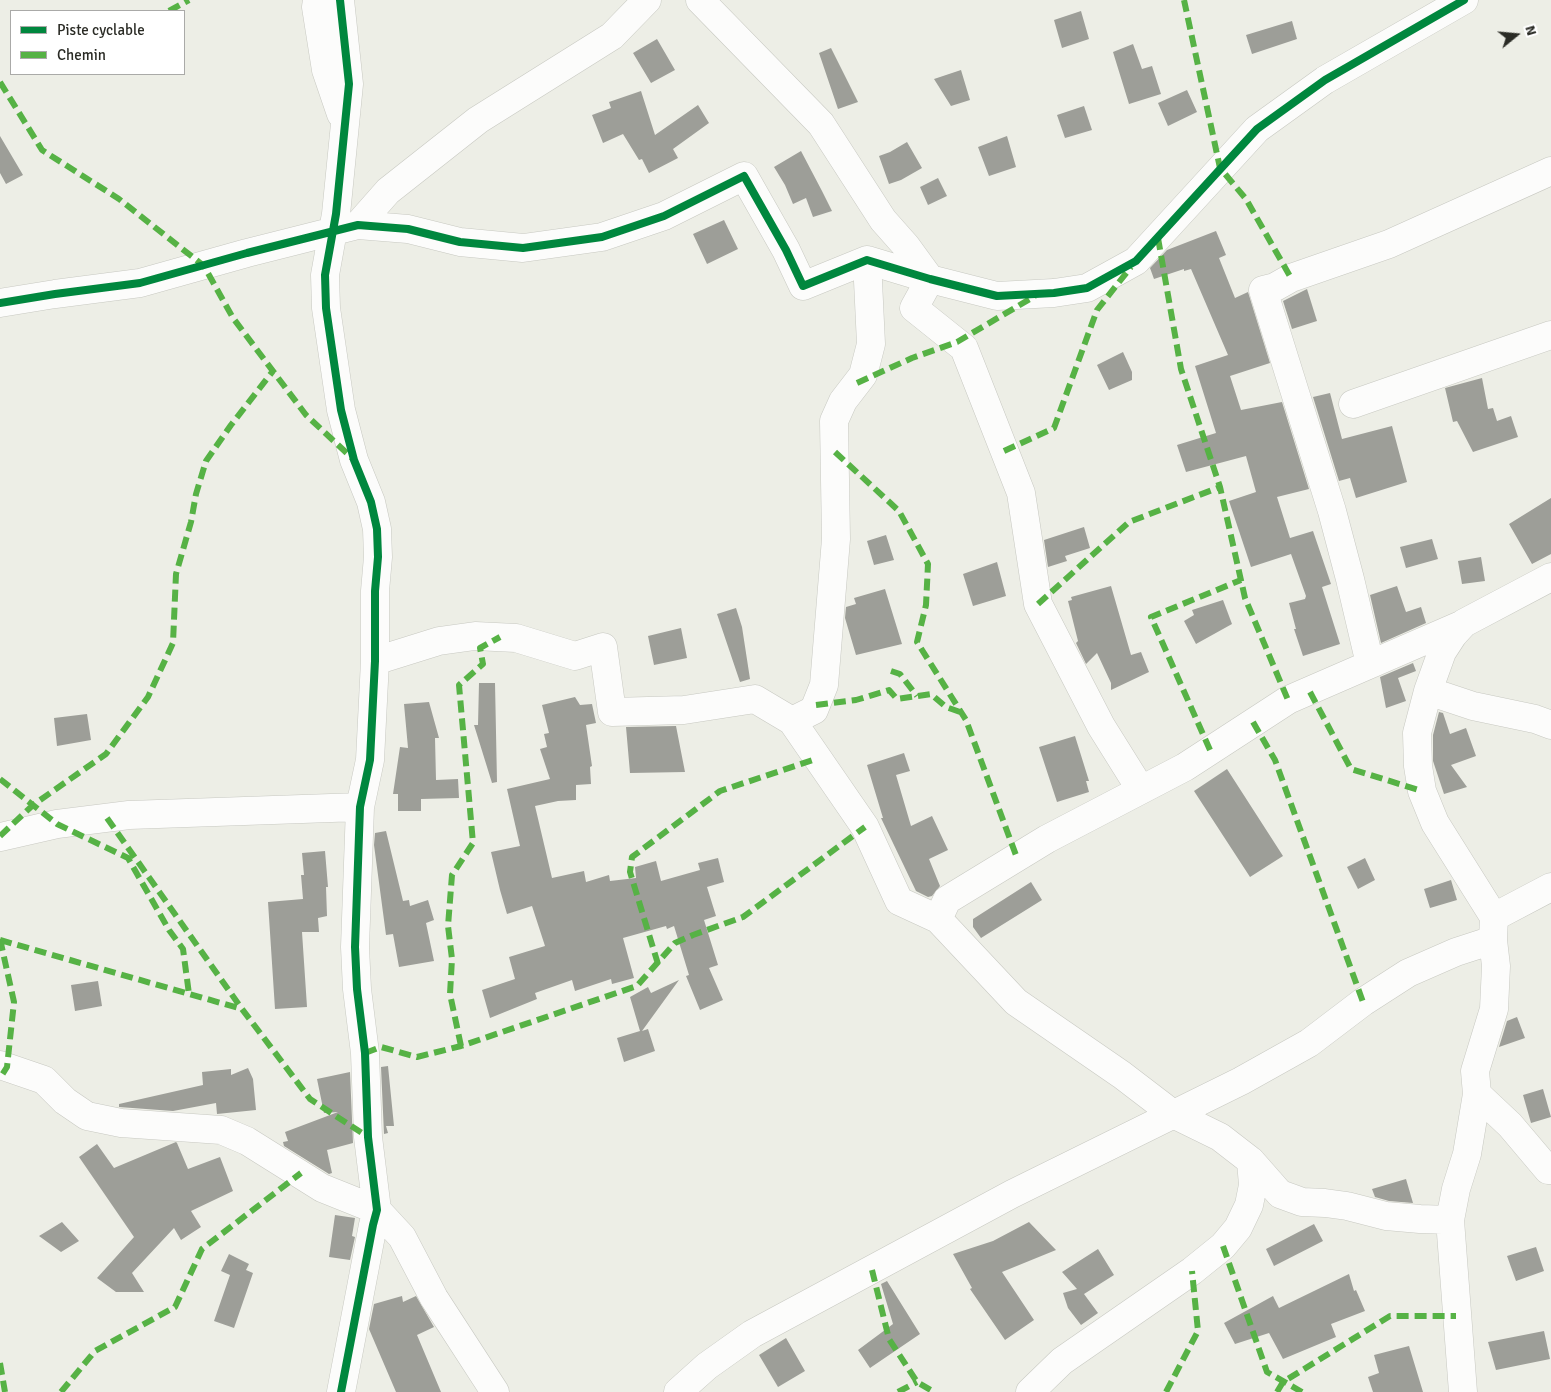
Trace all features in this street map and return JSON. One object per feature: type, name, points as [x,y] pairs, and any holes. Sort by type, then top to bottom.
[{"type":"street","points":[[317,0],[316,7],[326,70],[345,125]]},
{"type":"street","points":[[340,0],[349,84],[345,125],[346,227],[325,275],[326,308],[341,410],[354,460],[371,502],[377,529],[378,556],[375,591],[370,760],[360,807],[355,947],[356,981],[365,1052],[368,1137],[377,1210],[372,1225],[342,1392]]},
{"type":"street","points":[[346,227],[388,191],[478,120],[612,36],[648,0]]},
{"type":"street","points":[[700,0],[821,124],[883,220],[906,246],[930,279]]},
{"type":"street","points":[[0,304],[55,294],[140,283],[247,252],[346,227],[408,229],[460,242],[523,248],[602,237],[664,216],[744,176],[786,250],[803,286],[866,260],[997,296],[1054,293],[1087,288],[1136,261],[1257,129],[1325,80],[1464,0]]},
{"type":"street","points":[[1370,664],[1332,511],[1263,290],[1275,287],[1291,278],[1389,244],[1551,171]]},
{"type":"street","points":[[792,721],[814,710],[824,685],[836,539],[834,421],[843,401],[863,375],[871,344],[866,260]]},
{"type":"street","points":[[930,279],[914,308],[964,348],[1021,493],[1026,538],[1038,604],[1101,726],[1141,790]]},
{"type":"street","points":[[1353,404],[1551,335]]},
{"type":"street","points":[[938,919],[947,900],[1047,839],[1185,767],[1288,700],[1464,623],[1551,576]]},
{"type":"street","points":[[1463,1392],[1450,1220],[1456,1189],[1467,1154],[1478,1094],[1475,1071],[1494,1009],[1496,966],[1493,929],[1435,823],[1422,791],[1418,766],[1417,733],[1428,691],[1442,652],[1452,635],[1464,623]]},
{"type":"street","points":[[374,661],[439,641],[475,636],[516,638],[575,656],[603,647],[612,712],[684,710],[755,699],[792,721],[865,827],[899,901],[938,919],[1016,1002],[1122,1075],[1174,1114],[1220,1137],[1251,1161],[1280,1194],[1289,1199],[1347,1206],[1386,1216],[1450,1220]]},
{"type":"street","points":[[1428,691],[1473,706],[1535,719],[1551,725]]},
{"type":"street","points":[[0,837],[57,824],[129,815],[360,807]]},
{"type":"street","points":[[678,1392],[707,1366],[752,1334],[1012,1194],[1241,1081],[1309,1043],[1363,1002],[1408,973],[1456,952],[1493,929],[1551,887]]},
{"type":"street","points":[[0,1065],[44,1080],[65,1101],[87,1116],[121,1123],[220,1130],[247,1141],[322,1188],[377,1210],[402,1237],[434,1298],[495,1392]]},
{"type":"street","points":[[1478,1094],[1510,1125],[1550,1172]]},
{"type":"street","points":[[1030,1392],[1062,1361],[1192,1271],[1223,1246],[1238,1228],[1249,1205],[1254,1186],[1251,1161]]},
{"type":"building","points":[[1081,11],[1089,39],[1062,48],[1054,20]]},
{"type":"building","points":[[1292,21],[1297,39],[1252,54],[1246,35]]},
{"type":"building","points":[[657,39],[675,70],[651,83],[633,53]]},
{"type":"building","points":[[1133,44],[1142,69],[1152,66],[1161,94],[1129,104],[1113,52]]},
{"type":"building","points":[[831,48],[858,102],[838,109],[819,53]]},
{"type":"building","points":[[961,70],[970,100],[951,106],[934,79]]},
{"type":"building","points":[[1187,90],[1197,112],[1168,126],[1158,103]]},
{"type":"building","points":[[641,91],[655,135],[698,105],[709,123],[673,149],[678,158],[649,173],[642,159],[639,160],[623,134],[603,143],[592,115],[611,108],[609,102]]},
{"type":"building","points":[[1084,106],[1092,130],[1065,138],[1057,115]]},
{"type":"building","points":[[0,136],[23,175],[6,184],[0,173]]},
{"type":"building","points":[[1007,136],[1016,167],[989,176],[978,147]]},
{"type":"building","points":[[907,142],[922,168],[901,180],[889,184],[879,156]]},
{"type":"building","points":[[801,151],[832,211],[813,217],[806,198],[793,204],[785,185],[774,167]]},
{"type":"building","points":[[938,178],[947,196],[928,205],[920,187]]},
{"type":"building","points":[[724,220],[738,249],[707,264],[693,234]]},
{"type":"building","points":[[1216,231],[1226,255],[1219,258],[1235,298],[1248,292],[1270,363],[1230,376],[1241,410],[1282,402],[1309,489],[1277,497],[1290,538],[1313,531],[1331,584],[1322,587],[1340,644],[1303,656],[1294,629],[1296,629],[1289,603],[1305,599],[1306,596],[1291,554],[1251,567],[1229,501],[1256,492],[1246,456],[1186,472],[1177,445],[1216,433],[1195,366],[1228,355],[1191,269],[1184,271],[1184,269],[1154,279],[1150,268],[1167,250]]},
{"type":"building","points":[[1307,289],[1317,321],[1292,329],[1283,301]]},
{"type":"building","points":[[1123,352],[1132,372],[1132,380],[1109,390],[1097,365]]},
{"type":"building","points":[[1482,378],[1488,409],[1493,408],[1497,421],[1511,416],[1518,437],[1473,452],[1457,421],[1453,422],[1445,388]]},
{"type":"building","points":[[1330,393],[1342,439],[1392,426],[1407,482],[1356,498],[1350,478],[1339,481],[1313,397]]},
{"type":"building","points":[[1551,498],[1551,554],[1532,564],[1509,524]]},
{"type":"building","points":[[1084,527],[1090,548],[1065,556],[1067,561],[1048,567],[1044,540]]},
{"type":"building","points":[[886,535],[894,560],[874,565],[867,541]]},
{"type":"building","points":[[1432,539],[1438,559],[1406,568],[1400,547]]},
{"type":"building","points":[[1481,557],[1485,581],[1462,584],[1458,561]]},
{"type":"building","points":[[997,562],[1006,596],[973,606],[963,574]]},
{"type":"building","points":[[1111,586],[1131,655],[1141,652],[1149,672],[1111,690],[1111,683],[1097,653],[1086,664],[1076,643],[1078,641],[1068,601],[1072,600],[1071,597]]},
{"type":"building","points":[[1397,586],[1406,612],[1421,607],[1426,623],[1381,643],[1370,595]]},
{"type":"building","points":[[885,589],[902,644],[856,655],[845,618],[846,607],[856,604],[854,598]]},
{"type":"building","points":[[1223,600],[1232,624],[1196,644],[1184,621],[1194,615],[1192,610]]},
{"type":"building","points":[[736,608],[742,627],[750,679],[740,682],[717,614]]},
{"type":"building","points":[[681,628],[687,658],[654,665],[648,636]]},
{"type":"building","points":[[1413,663],[1416,671],[1398,678],[1406,701],[1386,708],[1380,677]]},
{"type":"building","points":[[479,683],[495,683],[497,782],[492,783],[474,725],[478,725]]},
{"type":"building","points":[[575,697],[580,705],[592,704],[596,723],[586,725],[592,766],[590,767],[591,784],[576,785],[576,800],[558,801],[535,806],[552,878],[584,871],[586,882],[609,875],[610,881],[636,878],[635,867],[656,861],[661,881],[700,870],[698,863],[718,858],[724,882],[707,887],[716,916],[704,920],[718,965],[709,968],[723,1000],[700,1010],[686,976],[689,975],[674,926],[667,929],[666,926],[623,938],[634,978],[612,984],[611,979],[575,991],[572,980],[535,993],[537,999],[490,1018],[482,990],[515,979],[509,957],[545,946],[532,906],[507,914],[500,890],[491,852],[520,846],[507,789],[550,779],[540,749],[547,747],[544,734],[549,733],[542,705]]},
{"type":"building","points":[[429,702],[439,738],[435,738],[436,780],[458,779],[459,798],[421,799],[421,811],[398,811],[398,794],[393,794],[400,747],[408,748],[404,704]]},
{"type":"building","points":[[1439,712],[1443,713],[1450,734],[1466,728],[1476,756],[1451,765],[1467,787],[1444,794],[1433,761],[1433,735]]},
{"type":"building","points":[[87,714],[91,740],[57,746],[54,718]]},
{"type":"building","points":[[676,726],[685,772],[630,773],[626,727]]},
{"type":"building","points":[[1075,736],[1089,781],[1086,781],[1089,792],[1057,802],[1039,747]]},
{"type":"building","points":[[904,753],[910,771],[896,775],[911,826],[932,816],[948,850],[929,859],[940,886],[932,896],[928,897],[916,891],[881,818],[883,818],[867,765]]},
{"type":"building","points":[[1227,769],[1283,856],[1250,877],[1194,791]]},
{"type":"building","points":[[386,831],[403,901],[409,900],[410,906],[428,900],[434,920],[426,923],[434,961],[399,967],[393,934],[386,935],[374,845],[375,833]]},
{"type":"building","points":[[325,851],[328,887],[326,887],[327,916],[318,918],[319,932],[302,932],[307,1007],[275,1009],[268,902],[303,899],[301,875],[304,875],[302,853]]},
{"type":"building","points":[[1365,858],[1375,880],[1358,889],[1347,867]]},
{"type":"building","points":[[1451,880],[1457,900],[1430,908],[1424,889]]},
{"type":"building","points":[[1031,882],[1042,900],[981,938],[973,927],[973,919]]},
{"type":"building","points":[[679,980],[642,1031],[648,1029],[655,1051],[624,1062],[617,1038],[640,1031],[630,997],[648,987],[651,993]]},
{"type":"building","points":[[98,981],[102,1006],[75,1011],[71,985]]},
{"type":"building","points":[[1517,1017],[1525,1038],[1499,1047],[1507,1021]]},
{"type":"building","points":[[388,1066],[394,1126],[386,1126],[388,1133],[384,1134],[381,1067]]},
{"type":"building","points":[[248,1068],[253,1079],[256,1110],[217,1114],[216,1103],[173,1111],[119,1107],[119,1104],[203,1085],[202,1072],[231,1069],[231,1075]]},
{"type":"building","points":[[350,1072],[353,1143],[327,1150],[332,1173],[329,1174],[284,1146],[283,1142],[288,1141],[285,1132],[338,1112],[324,1113],[317,1079]]},
{"type":"building","points":[[1543,1089],[1551,1117],[1531,1123],[1523,1095]]},
{"type":"building","points":[[176,1142],[188,1169],[220,1157],[233,1191],[191,1211],[201,1227],[181,1240],[174,1228],[132,1273],[144,1292],[116,1292],[97,1278],[134,1237],[79,1157],[97,1144],[114,1168]]},
{"type":"building","points":[[1406,1179],[1413,1203],[1389,1201],[1375,1197],[1372,1189]]},
{"type":"building","points":[[335,1215],[355,1218],[352,1236],[355,1237],[350,1260],[329,1257]]},
{"type":"building","points":[[62,1222],[79,1241],[61,1252],[39,1236]]},
{"type":"building","points":[[1029,1222],[1056,1250],[1002,1272],[1034,1320],[1005,1340],[970,1289],[972,1288],[953,1254],[993,1241]]},
{"type":"building","points":[[1314,1224],[1323,1241],[1274,1266],[1266,1249]]},
{"type":"building","points":[[1536,1247],[1544,1271],[1516,1281],[1507,1256]]},
{"type":"building","points":[[1098,1249],[1114,1275],[1084,1294],[1098,1313],[1081,1325],[1068,1308],[1063,1293],[1077,1289],[1062,1272]]},
{"type":"building","points":[[229,1254],[249,1264],[246,1270],[253,1273],[234,1328],[214,1321],[230,1275],[221,1271]]},
{"type":"building","points":[[1349,1274],[1354,1291],[1356,1290],[1365,1311],[1331,1324],[1336,1337],[1283,1359],[1269,1333],[1235,1344],[1224,1323],[1273,1296],[1279,1308]]},
{"type":"building","points":[[887,1281],[920,1334],[870,1368],[858,1350],[893,1324],[881,1284]]},
{"type":"building","points":[[402,1296],[403,1302],[416,1296],[434,1327],[417,1335],[441,1392],[396,1392],[369,1329],[374,1304]]},
{"type":"building","points":[[1544,1331],[1550,1359],[1496,1370],[1488,1342]]},
{"type":"building","points":[[786,1338],[805,1371],[778,1387],[759,1355]]},
{"type":"building","points":[[1409,1346],[1423,1392],[1373,1392],[1368,1377],[1379,1373],[1374,1355]]},
{"type":"marked path","points":[[171,10],[189,0]]},
{"type":"marked path","points":[[1184,0],[1220,168],[1246,199],[1291,278]]},
{"type":"marked path","points":[[0,82],[42,150],[119,199],[204,266],[233,318],[306,415],[352,458]]},
{"type":"marked path","points":[[1158,238],[1181,369],[1220,487],[1245,598],[1288,700]]},
{"type":"marked path","points":[[1004,451],[1054,428],[1097,310],[1131,267]]},
{"type":"marked path","points":[[857,383],[912,358],[957,342],[1035,296]]},
{"type":"marked path","points":[[0,836],[33,805],[106,754],[148,697],[173,643],[176,574],[206,461],[273,371]]},
{"type":"marked path","points":[[835,452],[899,511],[928,564],[926,605],[917,642],[966,720],[1017,858]]},
{"type":"marked path","points":[[1038,604],[1129,522],[1220,487]]},
{"type":"marked path","points":[[1210,750],[1151,617],[1241,580]]},
{"type":"marked path","points":[[461,1046],[450,994],[452,959],[448,926],[452,875],[473,843],[459,685],[483,664],[480,648],[500,637]]},
{"type":"marked path","points":[[891,671],[900,674],[917,696]]},
{"type":"marked path","points":[[816,705],[856,700],[889,690],[897,699],[931,694],[946,707],[963,713]]},
{"type":"marked path","points":[[1310,692],[1351,769],[1422,791]]},
{"type":"marked path","points":[[1253,722],[1275,760],[1363,1002]]},
{"type":"marked path","points":[[658,964],[630,872],[632,857],[720,791],[816,759]]},
{"type":"marked path","points":[[0,779],[57,824],[128,858],[169,930],[183,949],[189,994]]},
{"type":"marked path","points":[[107,818],[242,1009],[310,1099],[368,1137]]},
{"type":"marked path","points":[[365,1053],[381,1047],[417,1057],[461,1046],[637,986],[675,943],[743,917],[865,827]]},
{"type":"marked path","points":[[0,939],[14,1002],[7,1067],[0,1078]]},
{"type":"marked path","points":[[0,940],[242,1009]]},
{"type":"marked path","points":[[61,1392],[95,1351],[175,1307],[202,1249],[301,1173]]},
{"type":"marked path","points":[[1223,1246],[1267,1372],[1302,1392]]},
{"type":"marked path","points":[[872,1270],[889,1339],[917,1382],[934,1392]]},
{"type":"marked path","points":[[1166,1392],[1198,1331],[1192,1271]]},
{"type":"marked path","points":[[1277,1392],[1283,1382],[1390,1316],[1456,1316]]},
{"type":"marked path","points":[[0,1363],[5,1392]]},
{"type":"marked path","points":[[898,1392],[917,1382]]},
{"type":"cycle path","points":[[340,0],[349,84],[336,214],[325,275],[326,308],[341,410],[354,460],[371,502],[377,529],[378,557],[375,591],[375,661],[370,760],[360,807],[355,947],[357,989],[365,1053],[368,1137],[377,1210],[341,1392]]},
{"type":"cycle path","points":[[0,303],[140,283],[358,225],[408,229],[460,242],[523,248],[602,237],[664,216],[744,176],[786,250],[803,286],[867,260],[997,296],[1054,293],[1087,288],[1136,261],[1257,129],[1325,80],[1464,0]]}]
